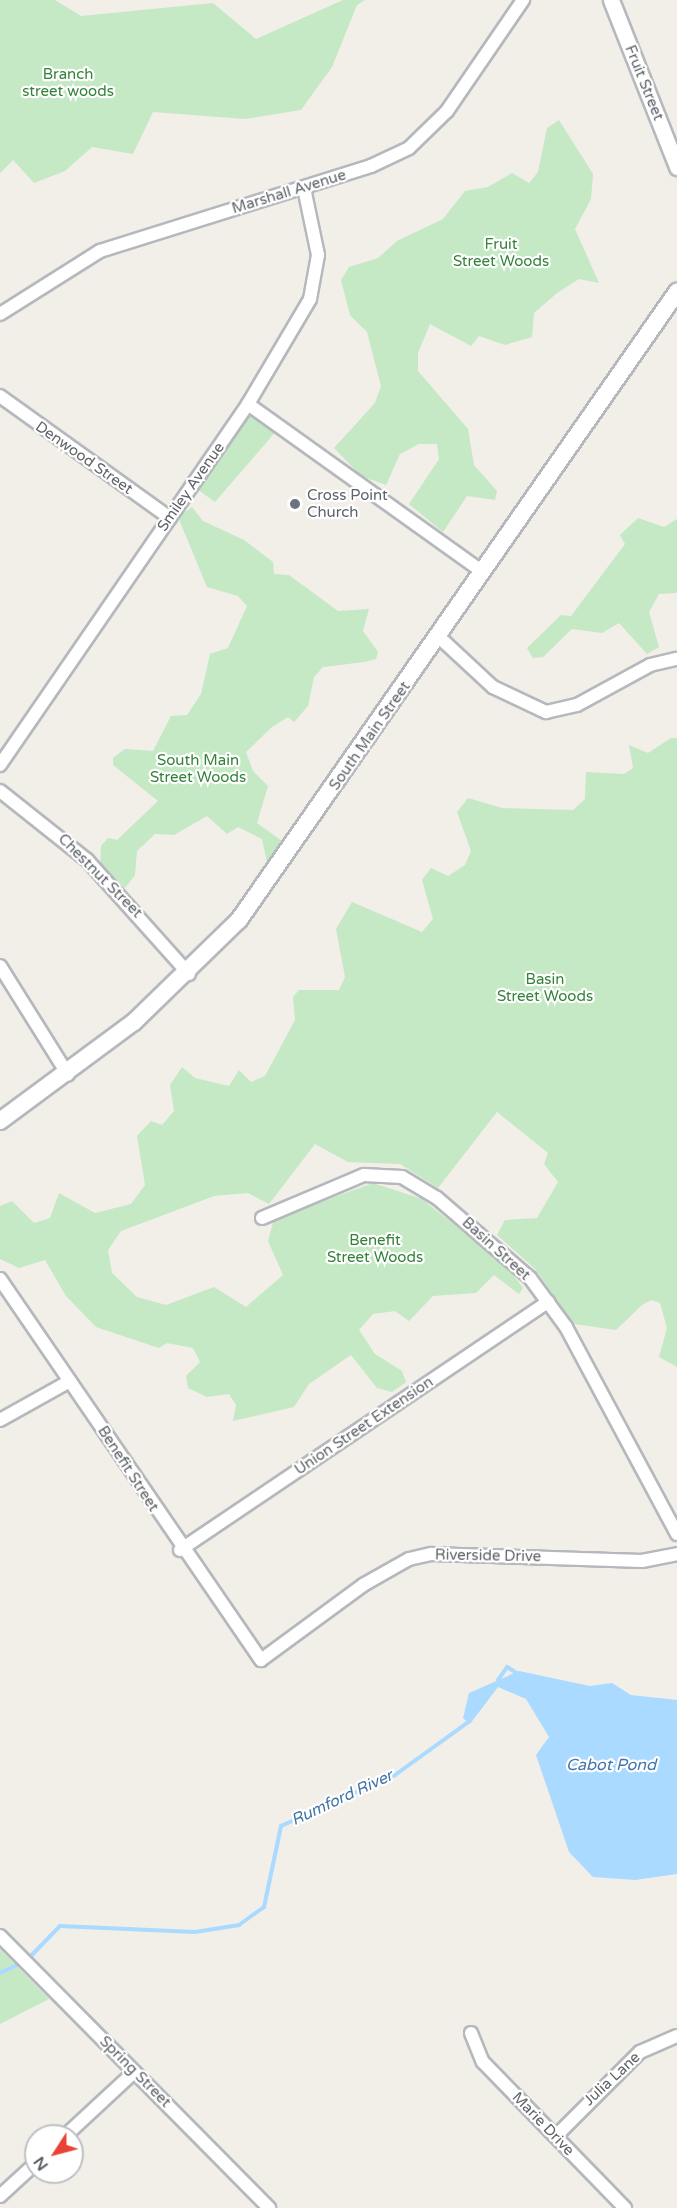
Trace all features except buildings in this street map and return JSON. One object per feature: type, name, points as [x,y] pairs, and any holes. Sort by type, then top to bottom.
[{"type":"main road","name":"South Main Street","points":[[0,1121],[68,1075],[189,974],[282,863],[677,292]]},
{"type":"street","name":"Marshall Avenue","points":[[0,314],[100,251],[390,159],[429,133],[523,0]]},
{"type":"street","name":"Fruit Street","points":[[611,0],[677,167]]},
{"type":"street","name":"Smiley Avenue","points":[[0,765],[248,404],[310,299],[318,255],[304,188]]},
{"type":"street","name":"Denwood Street","points":[[0,396],[170,518]]},
{"type":"street","points":[[248,404],[483,572]]},
{"type":"street","points":[[439,637],[493,687],[546,712],[577,705],[650,665],[677,659]]},
{"type":"street","name":"Chestnut Street","points":[[0,791],[87,860],[189,974]]},
{"type":"street","points":[[0,966],[68,1075]]},
{"type":"street","name":"Basin Street","points":[[262,1218],[364,1175],[402,1177],[437,1198],[508,1257],[548,1302],[598,1381],[677,1534]]},
{"type":"street","name":"Benefit Street","points":[[0,1279],[70,1381],[180,1550],[258,1657]]},
{"type":"street","name":"Union Street Extension","points":[[180,1550],[548,1302]]},
{"type":"street","points":[[0,1420],[70,1381]]},
{"type":"street","name":"Riverside Drive","points":[[258,1657],[363,1585],[401,1563],[431,1554],[642,1561],[677,1554]]},
{"type":"street","name":"Spring Street","points":[[0,1936],[269,2208]]},
{"type":"street","name":"Marie Drive","points":[[471,2033],[483,2062],[625,2208]]},
{"type":"street","name":"Julia Lane","points":[[556,2136],[639,2052],[677,2036]]},
{"type":"street","points":[[78,2124],[134,2072]]},
{"type":"street","points":[[0,2196],[24,2174]]},
{"type":"green space","name":"Branch street woods","points":[[0,0],[55,0],[81,16],[213,3],[256,39],[343,0],[365,0],[357,5],[332,67],[301,110],[245,119],[153,112],[133,154],[92,147],[65,171],[34,183],[13,160],[0,173]]},
{"type":"green space","name":"Fruit Street Woods","points":[[559,120],[593,174],[591,199],[575,229],[599,283],[579,279],[557,293],[534,313],[532,337],[505,345],[479,336],[471,346],[430,324],[418,353],[418,371],[468,429],[474,465],[497,491],[495,500],[467,496],[443,532],[409,504],[439,459],[437,444],[419,444],[400,454],[386,485],[361,476],[334,448],[375,403],[381,386],[367,332],[350,315],[341,280],[349,267],[378,258],[397,241],[443,219],[465,191],[488,187],[512,173],[529,183],[538,172],[547,128]]},
{"type":"green space","points":[[251,412],[278,429],[215,502],[197,489]]},
{"type":"green space","name":"South Main Street Woods","points":[[192,507],[203,521],[244,540],[273,562],[274,574],[289,575],[338,611],[369,609],[363,631],[378,652],[376,659],[323,667],[314,677],[308,706],[294,722],[288,717],[272,727],[246,752],[253,771],[268,786],[257,823],[286,844],[268,867],[262,839],[238,827],[227,834],[207,816],[174,835],[155,834],[137,851],[135,875],[125,888],[100,866],[101,846],[108,838],[117,840],[158,801],[113,765],[113,758],[125,749],[153,751],[171,716],[187,715],[201,694],[210,654],[228,648],[247,606],[238,596],[207,587],[178,517]]},
{"type":"green space","points":[[638,518],[664,527],[677,519],[677,593],[659,594],[649,612],[659,647],[647,654],[619,623],[602,633],[572,629],[543,657],[533,658],[527,648],[561,615],[571,616],[625,544],[620,535]]},
{"type":"green space","name":"Basin Street Woods","points":[[671,738],[677,738],[677,1367],[659,1357],[667,1328],[660,1303],[651,1300],[642,1305],[616,1330],[574,1324],[535,1269],[497,1235],[505,1220],[537,1218],[558,1182],[544,1164],[548,1153],[497,1112],[438,1188],[400,1164],[348,1162],[315,1144],[269,1204],[248,1193],[214,1196],[121,1231],[108,1250],[112,1273],[137,1297],[166,1305],[214,1287],[246,1307],[283,1275],[268,1241],[274,1219],[373,1183],[422,1199],[507,1267],[523,1288],[519,1294],[494,1275],[476,1293],[433,1296],[409,1321],[395,1311],[373,1314],[359,1330],[375,1354],[402,1371],[406,1382],[392,1392],[377,1388],[351,1355],[309,1384],[294,1407],[233,1421],[236,1405],[229,1394],[207,1397],[188,1388],[186,1376],[200,1362],[193,1348],[167,1343],[159,1348],[96,1327],[66,1296],[45,1260],[19,1268],[0,1259],[0,1206],[12,1201],[34,1223],[50,1218],[59,1193],[95,1213],[131,1204],[145,1185],[137,1136],[151,1121],[162,1125],[174,1111],[170,1085],[182,1067],[195,1078],[229,1086],[239,1070],[251,1082],[265,1076],[295,1020],[293,997],[299,990],[339,990],[345,977],[336,929],[352,902],[422,932],[433,919],[422,880],[431,868],[448,876],[465,865],[471,851],[457,812],[468,798],[502,808],[573,810],[585,799],[586,772],[624,774],[633,768],[629,745],[648,753]]},
{"type":"green space","points":[[0,1949],[49,1999],[0,2024]]},
{"type":"water","name":"Cabot Pond","points":[[519,1671],[590,1686],[612,1683],[631,1695],[677,1700],[677,1874],[635,1880],[593,1877],[569,1852],[536,1755],[549,1737],[526,1699],[498,1687],[470,1724],[463,1718],[469,1693]]},
{"type":"waterway","name":"Rumford River","points":[[498,1680],[507,1667],[518,1674]]},
{"type":"waterway","name":"Rumford River","points":[[28,1959],[60,1926],[195,1932],[239,1925],[264,1907],[281,1826],[395,1775],[470,1721]]},
{"type":"waterway","name":"Rumford River","points":[[0,1973],[21,1963]]},
{"type":"place","name":"Cross Point Church","points":[[295,504]]},
{"type":"park label","name":"Benefit Street Woods","points":[[375,1248]]}]
